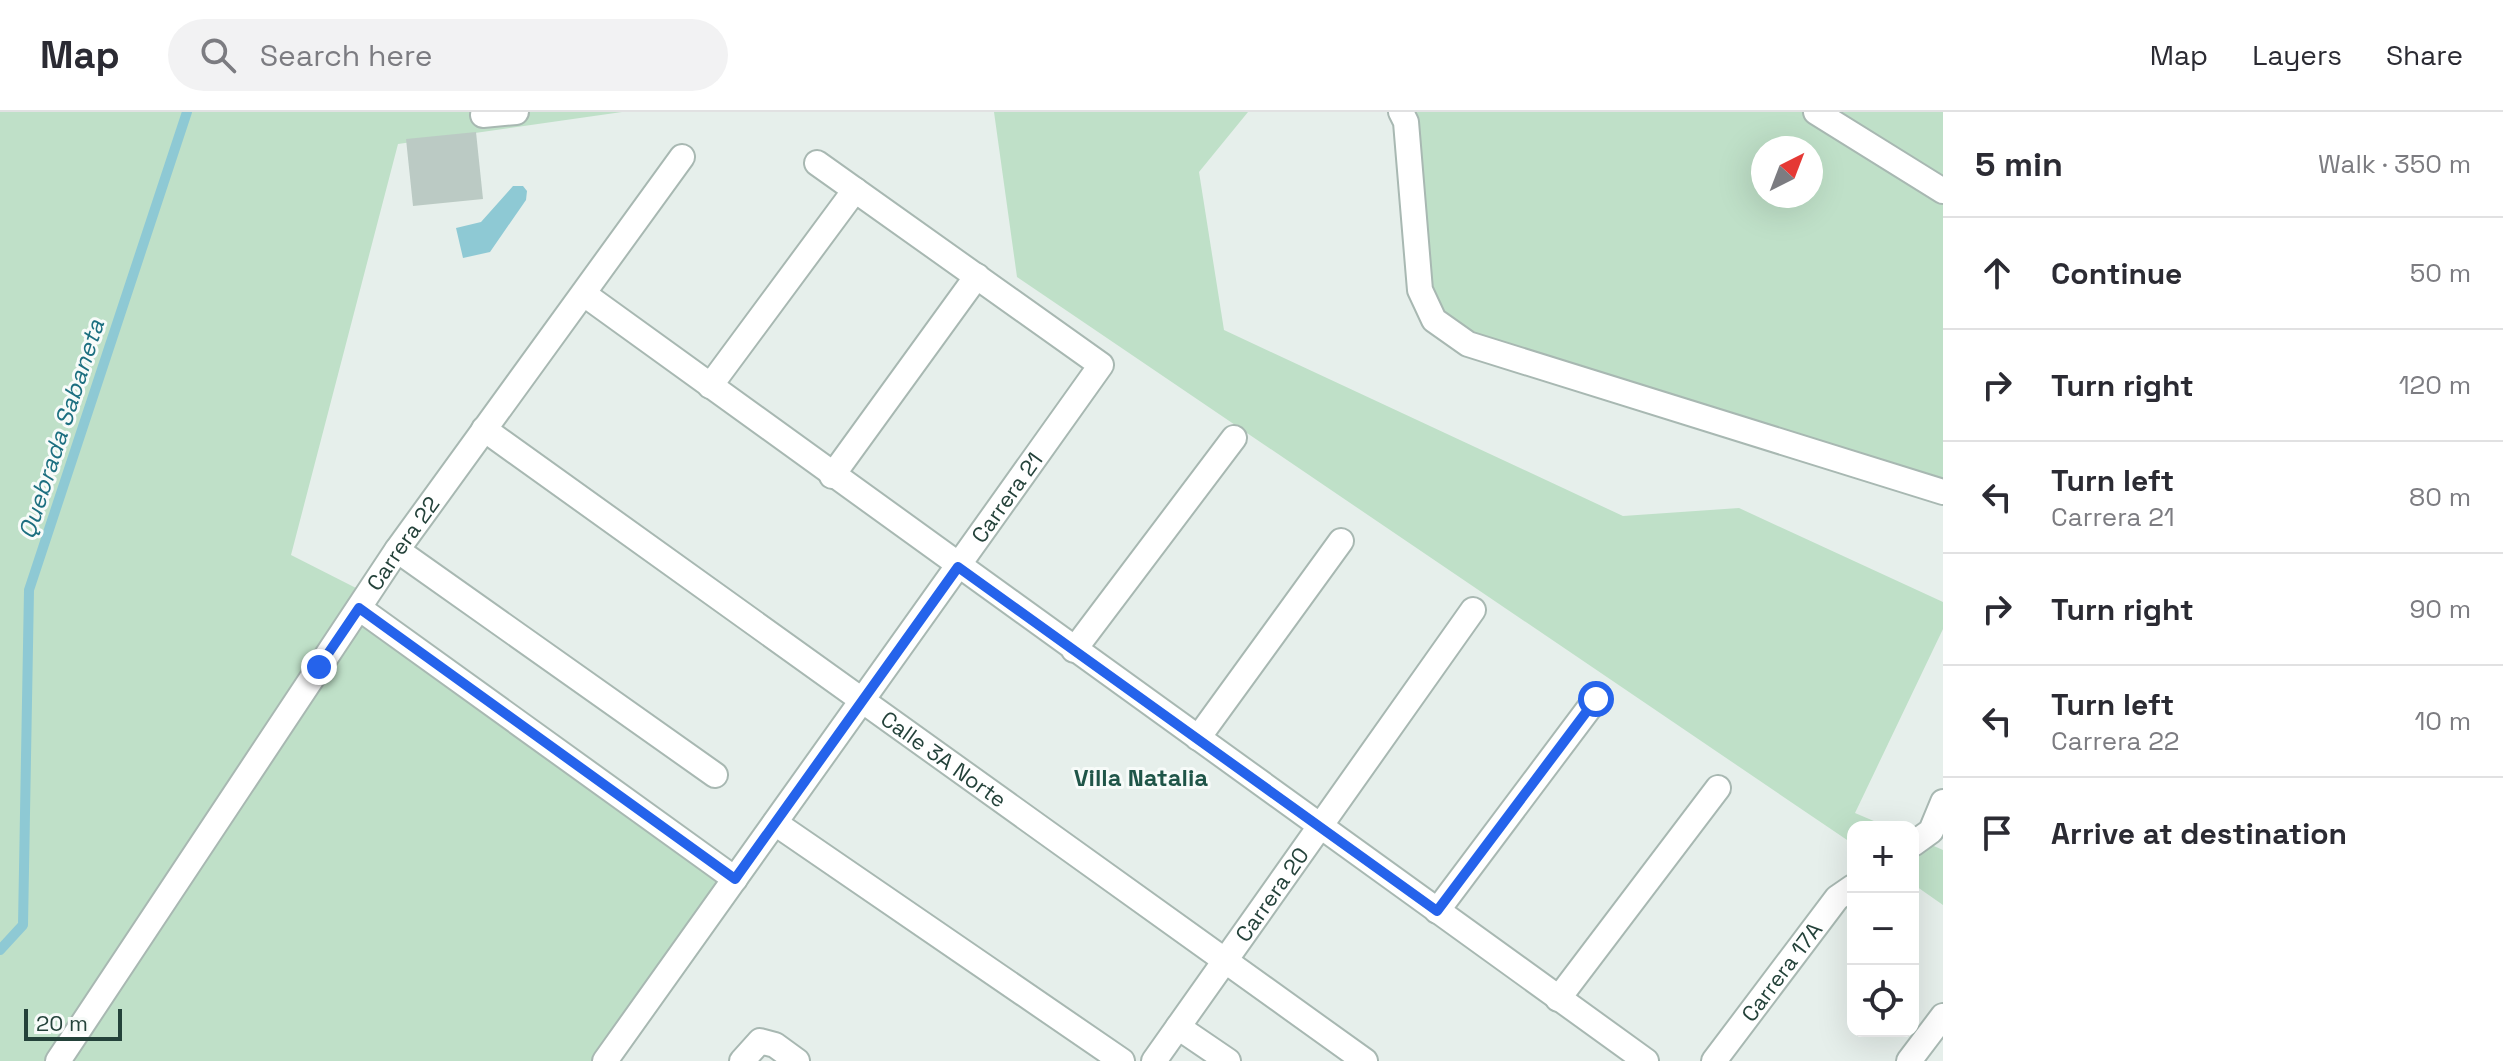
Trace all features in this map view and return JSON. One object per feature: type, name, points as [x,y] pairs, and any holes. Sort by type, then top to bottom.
[{"type":"street","points":[[483,115],[516,112]]},
{"type":"street","points":[[1401,112],[1406,122],[1420,290],[1434,320],[1468,344],[1943,492]]},
{"type":"street","points":[[1816,112],[1943,191]]},
{"type":"street","name":"Carrera 22","points":[[58,1061],[397,550],[682,157]]},
{"type":"street","points":[[817,163],[977,276],[832,476]]},
{"type":"street","points":[[710,386],[855,190]]},
{"type":"street","name":"Carrera 21","points":[[605,1061],[1101,365],[977,276]]},
{"type":"street","points":[[584,294],[1646,1061]]},
{"type":"street","name":"Calle 3A Norte","points":[[484,429],[1365,1061]]},
{"type":"street","points":[[1074,650],[1234,438]]},
{"type":"street","points":[[1198,738],[1341,541]]},
{"type":"street","points":[[397,550],[715,775]]},
{"type":"street","points":[[359,608],[735,879]]},
{"type":"street","name":"Carrera 20","points":[[1154,1061],[1473,610]]},
{"type":"street","points":[[1437,911],[1596,699]]},
{"type":"street","points":[[1558,999],[1718,788]]},
{"type":"street","points":[[1929,836],[1943,802]]},
{"type":"street","points":[[775,823],[1122,1061]]},
{"type":"street","name":"Carrera 17A","points":[[1714,1061],[1837,898],[1847,891]]},
{"type":"street","points":[[1909,1061],[1943,1016]]},
{"type":"street","points":[[1178,1027],[1228,1061]]},
{"type":"street","points":[[742,1061],[760,1041],[775,1045],[797,1061]]},
{"type":"green space","points":[[0,112],[622,112],[398,144],[291,555],[356,588],[44,1061],[0,1061]]},
{"type":"green space","points":[[994,112],[1248,112],[1199,172],[1224,330],[1623,516],[1739,508],[1943,602],[1943,629],[1855,813],[1874,821],[1847,821],[1847,840],[1017,277]]},
{"type":"green space","points":[[1412,112],[1943,112],[1943,478],[1473,334],[1444,313],[1432,285],[1418,124]]},
{"type":"green space","points":[[359,608],[735,879],[605,1061],[58,1061]]},
{"type":"green space","points":[[1919,840],[1943,850],[1943,905],[1919,888]]},
{"type":"water","points":[[513,186],[523,186],[527,191],[526,200],[490,252],[463,258],[456,228],[481,222]]},
{"type":"building","points":[[476,132],[483,199],[413,206],[406,139]]},
{"type":"waterway","name":"Quebrada Sabaneta","points":[[0,950],[23,925],[29,590],[187,112]]},
{"type":"district","name":"Villa Natalia","points":[[1141,777]]},
{"type":"route","points":[[319,667],[359,608],[735,879],[958,567],[1437,911],[1596,699]]}]
